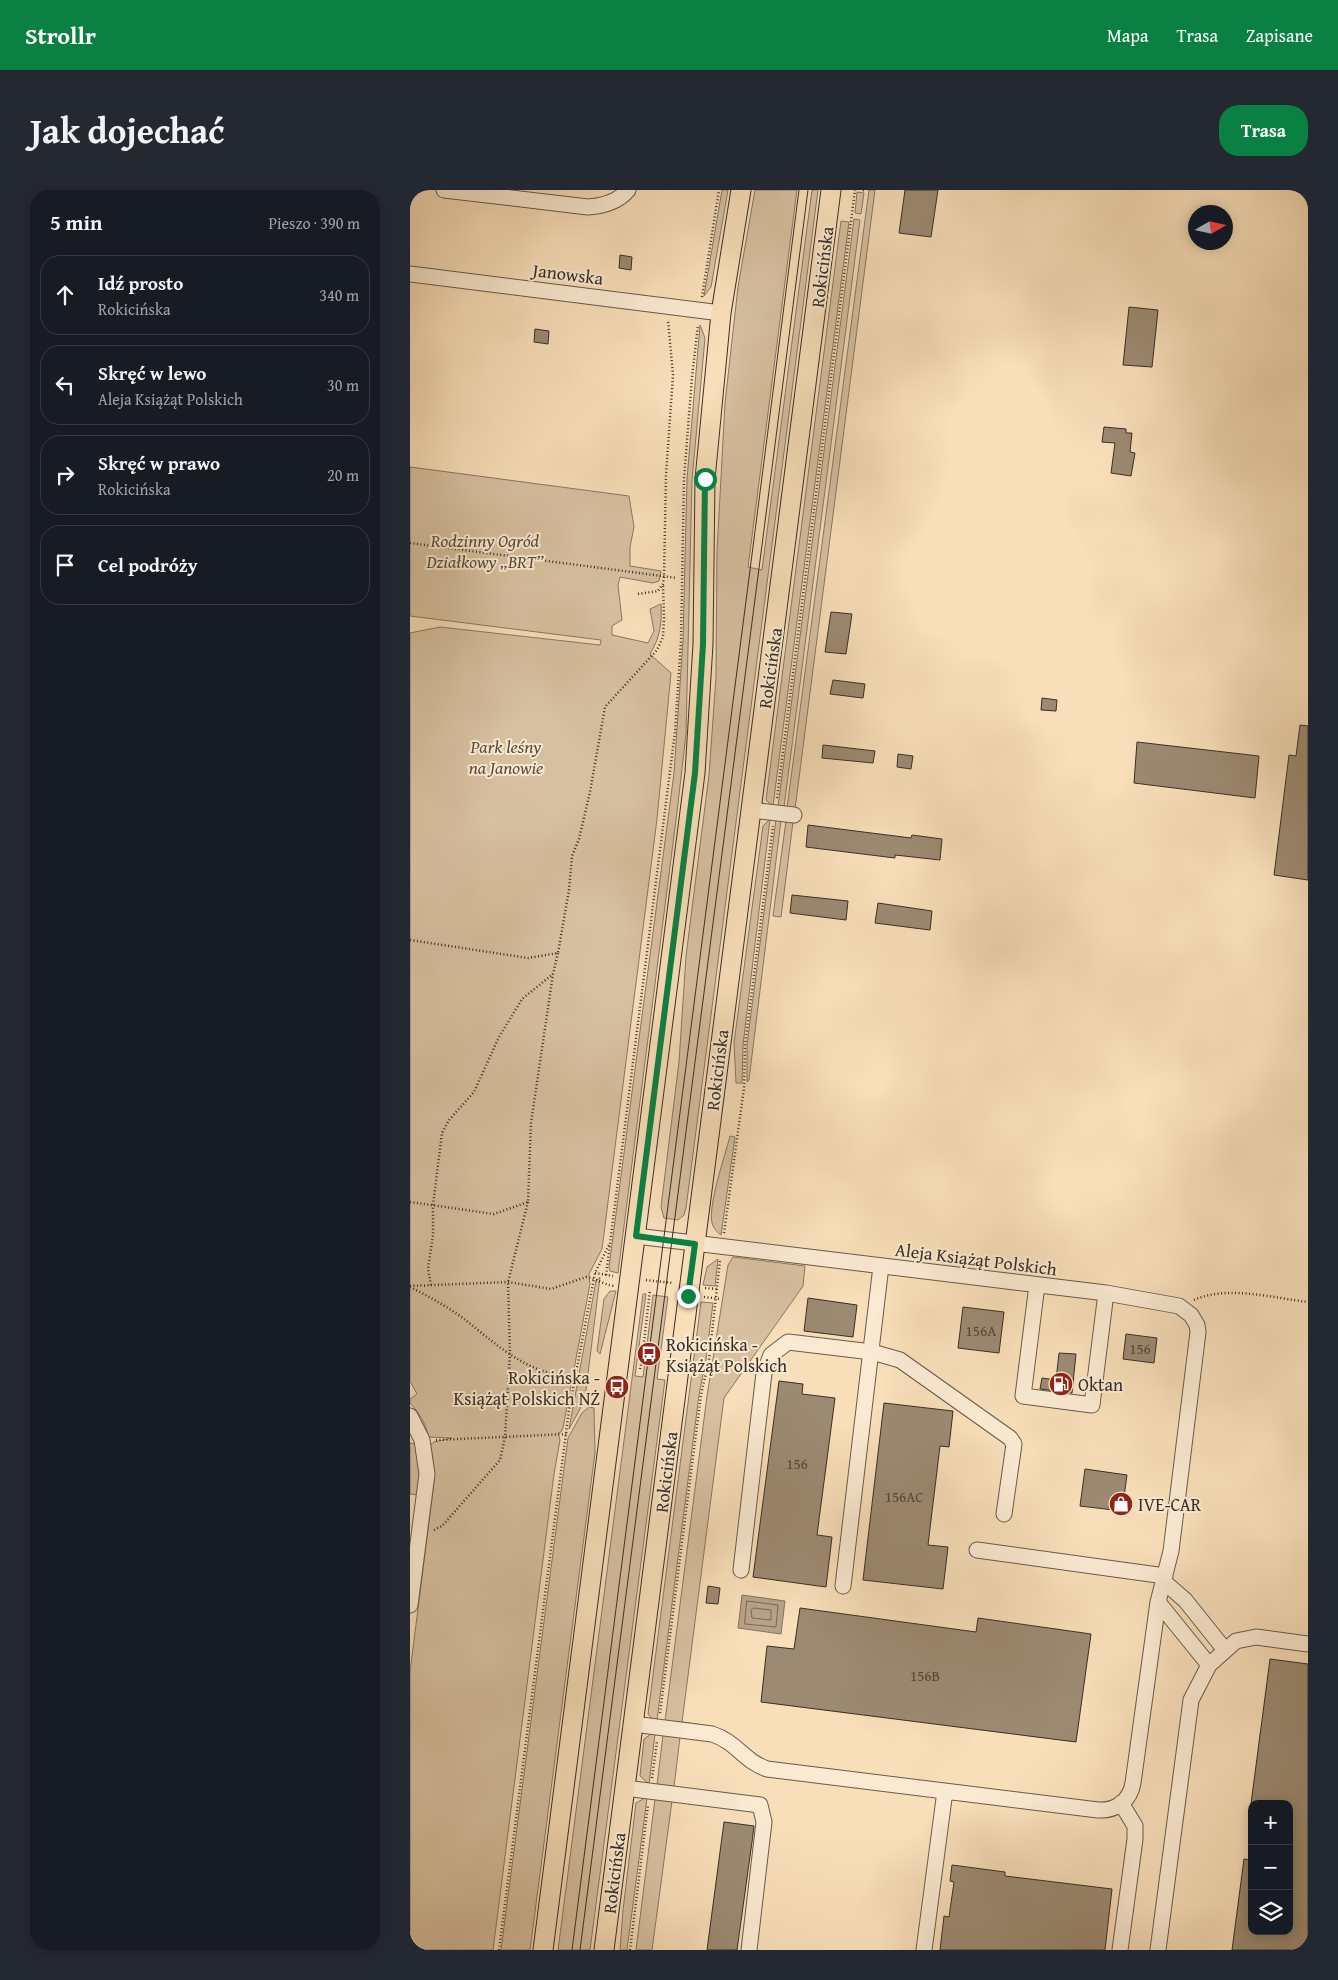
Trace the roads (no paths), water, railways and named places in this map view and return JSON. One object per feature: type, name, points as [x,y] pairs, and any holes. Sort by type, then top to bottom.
[{"type":"main road","points":[[543,1950],[695,773],[703,644],[705,479],[721,312],[741,190]]},
{"type":"main road","name":"Rokicińska","points":[[604,1950],[831,190]]},
{"type":"street","points":[[444,190],[588,208],[602,206],[615,201],[628,190]]},
{"type":"street","name":"Janowska","points":[[410,274],[721,312]]},
{"type":"street","points":[[751,810],[794,815]]},
{"type":"street","name":"Aleja Książąt Polskich","points":[[636,1236],[1037,1285],[1179,1306],[1191,1315],[1197,1324],[1198,1332],[1171,1551],[1164,1578]]},
{"type":"street","points":[[843,1586],[881,1266]]},
{"type":"street","points":[[1037,1285],[1023,1396],[1092,1405],[1106,1294]]},
{"type":"street","points":[[741,1570],[764,1373],[771,1355],[788,1342],[872,1352],[900,1360],[1010,1438],[1014,1444],[1004,1514]]},
{"type":"street","points":[[410,1416],[422,1440],[427,1484],[410,1603]]},
{"type":"street","points":[[977,1550],[1164,1578],[1185,1600],[1225,1650]]},
{"type":"street","points":[[633,1724],[712,1734],[724,1738],[732,1743],[748,1760],[767,1769],[1098,1810],[1113,1808],[1121,1804],[1129,1796],[1133,1783],[1158,1602],[1164,1578]]},
{"type":"street","points":[[1158,1602],[1210,1665]]},
{"type":"street","points":[[1158,1950],[1191,1700],[1210,1665],[1236,1641],[1256,1637],[1308,1644]]},
{"type":"street","points":[[625,1788],[760,1805],[764,1822],[749,1950]]},
{"type":"street","points":[[924,1950],[945,1790]]},
{"type":"street","points":[[1120,1950],[1135,1839],[1135,1826],[1121,1804]]},
{"type":"water","points":[[742,1595],[785,1601],[781,1634],[738,1628]]},
{"type":"tram line","points":[[572,1950],[799,190]]},
{"type":"tram line","points":[[580,1950],[808,190]]},
{"type":"place","name":"Rokicińska - Książąt Polskich","points":[[649,1354]]},
{"type":"place","name":"Oktan","points":[[1061,1384]]},
{"type":"place","name":"Rokicińska - Książąt Polskich NŻ","points":[[617,1387]]},
{"type":"place","name":"IVE-CAR","points":[[1121,1504]]},
{"type":"park label","name":"Rodzinny Ogród Działkowy „BRT”","points":[[485,550]]},
{"type":"park label","name":"Park leśny na Janowie","points":[[506,756]]}]
